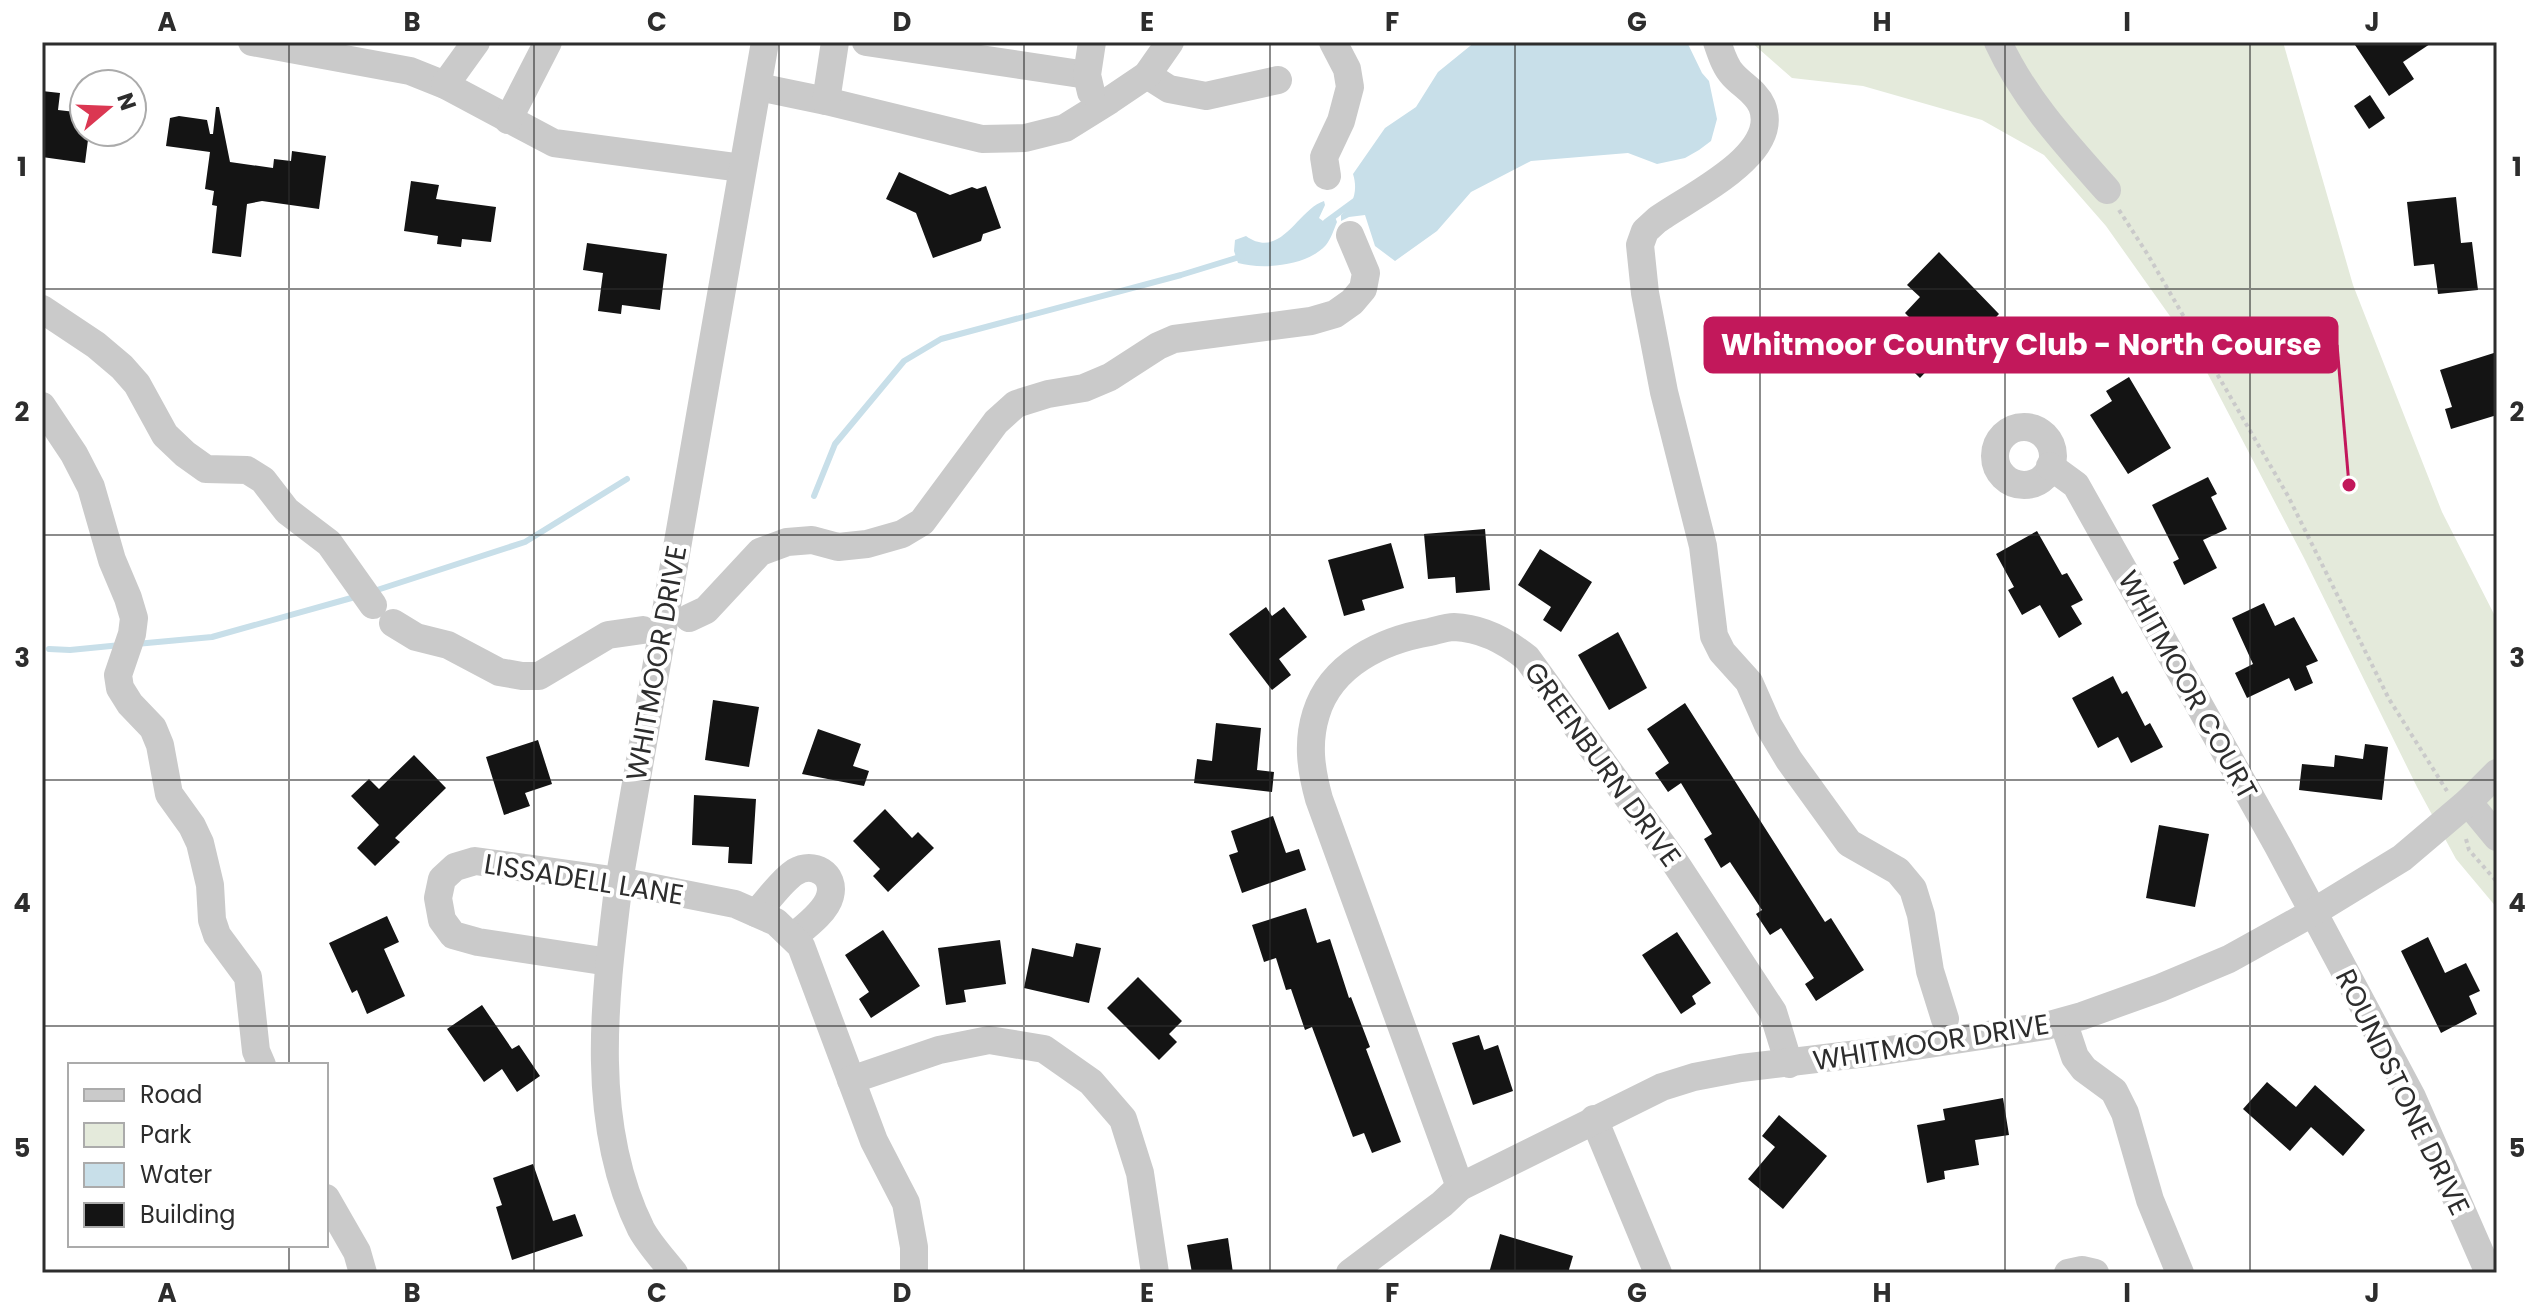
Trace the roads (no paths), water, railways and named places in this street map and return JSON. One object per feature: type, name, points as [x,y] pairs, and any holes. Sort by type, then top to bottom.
[{"type":"street","points":[[252,42],[410,71],[445,85],[554,143],[742,168]]},
{"type":"street","points":[[445,85],[476,42]]},
{"type":"street","points":[[508,120],[548,42]]},
{"type":"street","name":"WHITMOOR DRIVE","points":[[674,1273],[642,1230],[622,1177],[608,1121],[605,1070],[609,962],[619,881],[765,42]]},
{"type":"street","points":[[826,101],[835,42]]},
{"type":"street","points":[[866,42],[1087,75]]},
{"type":"street","points":[[1092,42],[1087,75],[1094,110]]},
{"type":"street","points":[[758,87],[982,139],[1025,138],[1065,128],[1147,75],[1170,42]]},
{"type":"street","points":[[1327,176],[1324,157],[1341,121],[1350,87],[1347,69],[1333,42]]},
{"type":"street","points":[[1717,42],[1732,74],[1754,93],[1762,106],[1766,124],[1762,136],[1753,151],[1739,164],[1657,220],[1645,231],[1640,245],[1657,364],[1703,546],[1714,636],[1722,652],[1749,682],[1768,725],[1789,760],[1849,843],[1898,871],[1913,889],[1921,915],[1930,971],[1945,1019]]},
{"type":"street","points":[[1998,42],[2009,66],[2037,109],[2107,190]]},
{"type":"street","points":[[1147,75],[1169,89],[1206,96],[1278,80]]},
{"type":"street","points":[[689,618],[706,610],[760,552],[787,542],[812,540],[838,547],[867,544],[902,534],[922,522],[996,422],[1016,404],[1048,394],[1084,388],[1110,377],[1174,339],[1311,321],[1335,314],[1363,289],[1366,273],[1350,235]]},
{"type":"street","points":[[42,309],[96,345],[122,367],[137,384],[165,435],[185,454],[206,469],[247,470],[263,480],[287,511],[329,543],[383,614],[416,637],[448,645],[499,672],[539,676],[608,635],[643,630]]},
{"type":"street","points":[[42,406],[74,454],[91,487],[112,560],[134,618],[118,675],[120,688],[130,704],[153,728],[160,745],[169,794],[200,843],[217,935],[248,977],[256,1051],[261,1063]]},
{"type":"street","name":"WHITMOOR COURT","points":[[2050,466],[2076,485],[2271,832],[2312,913]]},
{"type":"street","name":"GREENBURN DRIVE","points":[[1460,1187],[1319,799],[1311,769],[1310,739],[1316,712],[1328,687],[1347,666],[1400,637],[1454,627],[1490,634],[1527,658],[1676,864],[1773,1012],[1789,1064]]},
{"type":"street","name":"WHITMOOR DRIVE","points":[[1350,1273],[1460,1187],[1662,1087],[1741,1068],[1789,1064],[2062,1022],[2160,988],[2229,959],[2402,858],[2464,806],[2497,773]]},
{"type":"street","points":[[2464,806],[2497,837]]},
{"type":"street","name":"LISSADELL LANE","points":[[609,962],[478,942],[453,935],[442,920],[438,898],[442,879],[455,867],[475,861],[619,881],[735,904],[776,922],[801,946],[874,1141],[906,1203],[914,1247],[914,1273]]},
{"type":"street","points":[[756,913],[794,872],[809,868],[825,873],[832,886],[830,899],[793,937]]},
{"type":"street","name":"ROUNDSTONE DRIVE","points":[[2312,913],[2412,1097],[2489,1273]]},
{"type":"street","points":[[2067,1033],[2075,1057],[2084,1069],[2114,1091],[2125,1113],[2150,1200],[2176,1270]]},
{"type":"street","points":[[851,1080],[939,1050],[989,1040],[1044,1049],[1091,1082],[1123,1119],[1140,1173],[1155,1273]]},
{"type":"street","points":[[1594,1119],[1658,1273]]},
{"type":"street","points":[[328,1201],[357,1252],[363,1273]]},
{"type":"street","points":[[2068,1273],[2082,1270],[2095,1273]]},
{"type":"water","points":[[1475,42],[1687,42],[1709,81],[1717,119],[1711,141],[1685,158],[1657,164],[1628,153],[1531,161],[1471,192],[1437,231],[1395,261],[1375,246],[1365,215],[1341,221],[1341,215],[1354,197],[1353,174],[1385,128],[1416,107],[1438,72]]},
{"type":"water","points":[[1324,201],[1319,218],[1323,221],[1335,217],[1337,222],[1328,243],[1318,252],[1296,262],[1272,266],[1238,263],[1234,251],[1235,240],[1246,236],[1258,242],[1269,242],[1279,238]]},
{"type":"waterway","points":[[1326,222],[1356,200]]},
{"type":"waterway","points":[[814,496],[835,444],[904,361],[941,339],[1243,256]]},
{"type":"waterway","points":[[374,591],[525,542],[627,479]]},
{"type":"waterway","points":[[136,644],[212,637],[355,597]]},
{"type":"waterway","points":[[49,649],[121,645]]},
{"type":"place","name":"Whitmoor Country Club - North Course","points":[[2349,485]]}]
